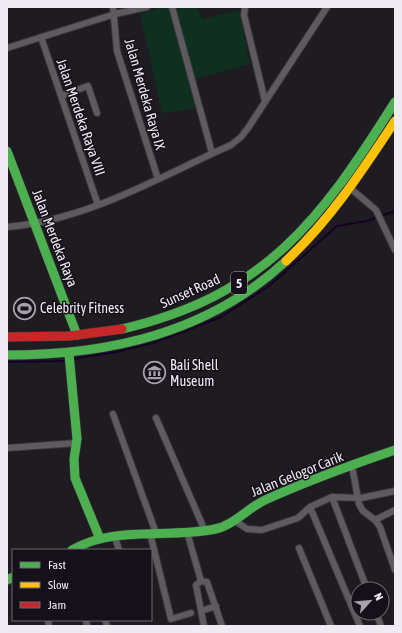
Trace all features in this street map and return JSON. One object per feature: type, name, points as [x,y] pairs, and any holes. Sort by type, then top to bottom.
[{"type":"main road","name":"Sunset Road","points":[[7,337],[78,335],[152,322],[185,311],[250,276],[298,237],[324,208],[349,174],[395,102]]},
{"type":"main road","name":"Sunset Road","points":[[7,355],[69,354],[109,348],[143,340],[190,322],[220,307],[268,276],[292,256],[324,222],[350,188],[395,121]]},
{"type":"main road","name":"Jalan Merdeka Raya","points":[[7,151],[78,335]]},
{"type":"main road","points":[[69,354],[77,443],[74,460],[75,478],[100,539]]},
{"type":"main road","name":"Jalan Gelogor Carik","points":[[73,549],[82,543],[100,539],[153,533],[187,532],[223,527],[246,510],[259,503],[395,450]]},
{"type":"street","name":"Jalan Merdeka Raya IX","points":[[113,7],[115,14],[117,51],[158,180]]},
{"type":"street","points":[[7,48],[115,14],[145,7]]},
{"type":"street","points":[[172,7],[212,153]]},
{"type":"street","points":[[245,7],[244,15],[265,101]]},
{"type":"street","points":[[7,227],[34,224],[98,205],[158,180],[231,144],[241,136],[327,7]]},
{"type":"street","name":"Jalan Merdeka Raya VIII","points":[[41,37],[98,205]]},
{"type":"street","points":[[61,96],[88,86],[97,113]]},
{"type":"street","points":[[350,188],[376,210],[395,250]]},
{"type":"street","points":[[113,414],[153,533],[171,619],[192,613]]},
{"type":"street","points":[[156,418],[205,530]]},
{"type":"street","points":[[7,448],[77,443]]},
{"type":"street","points":[[352,466],[357,497],[363,511],[375,520],[388,547],[395,570]]},
{"type":"street","points":[[234,520],[247,529],[262,530],[298,518],[310,507],[332,497],[357,497],[395,491]]},
{"type":"street","points":[[332,497],[364,581]]},
{"type":"street","points":[[310,507],[360,626]]},
{"type":"street","points":[[375,520],[395,510]]},
{"type":"street","points":[[187,532],[201,581]]},
{"type":"street","points":[[115,537],[119,549]]},
{"type":"street","points":[[388,547],[395,544]]},
{"type":"street","points":[[299,548],[331,626]]},
{"type":"street","points":[[204,626],[196,585],[201,581],[207,582],[222,626]]},
{"type":"street","points":[[201,611],[216,606]]},
{"type":"green space","points":[[161,7],[196,7],[203,19],[239,10],[250,64],[192,80],[200,108],[162,113],[140,14]]},
{"type":"waterway","points":[[73,359],[116,352],[153,343],[221,317],[269,286],[337,226],[367,221],[395,211]]},
{"type":"waterway","points":[[7,362],[67,361]]},
{"type":"traffic: fast","points":[[122,329],[172,314],[215,296],[252,274],[284,247],[314,217],[341,183],[368,145],[395,102]]},
{"type":"traffic: fast","points":[[7,151],[77,335]]},
{"type":"traffic: fast","points":[[7,355],[45,354],[83,350],[120,344],[156,335],[191,322],[224,306],[256,286],[286,261]]},
{"type":"traffic: fast","points":[[69,354],[77,439],[74,459],[75,478],[100,539]]},
{"type":"traffic: fast","points":[[74,549],[89,542],[124,535],[197,532],[222,527],[265,500],[297,486],[395,450]]},
{"type":"traffic: fast","points":[[7,580],[12,578]]},
{"type":"traffic: slow","points":[[286,261],[331,212],[358,176],[395,121]]},
{"type":"traffic: jam","points":[[7,337],[69,336],[122,329]]},
{"type":"place","name":"Celebrity Fitness","points":[[24,308]]},
{"type":"place","name":"Bali Shell Museum","points":[[155,373]]}]
